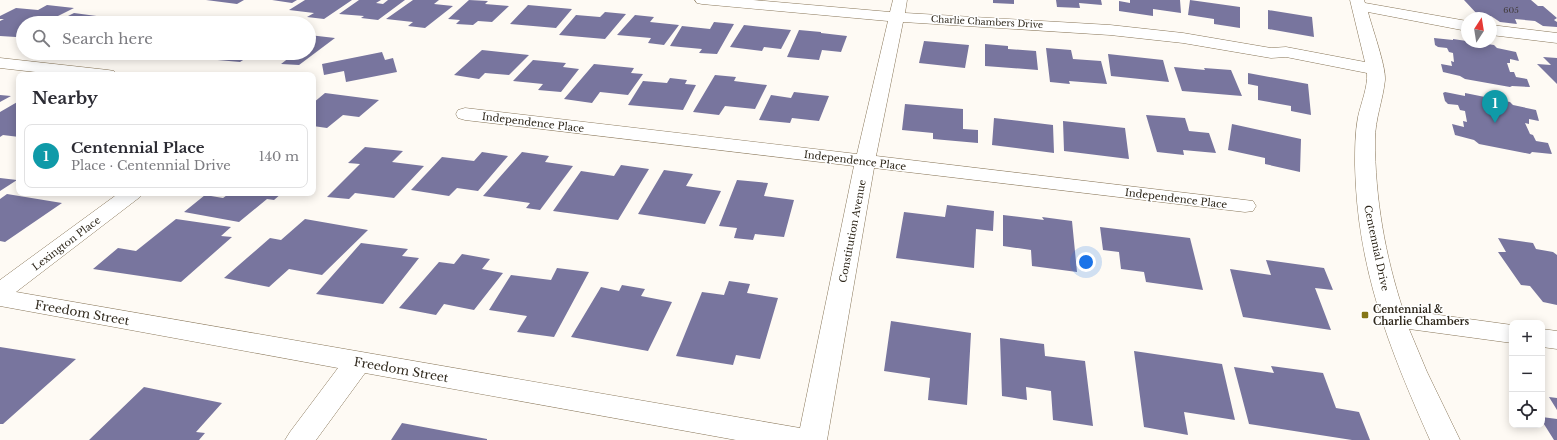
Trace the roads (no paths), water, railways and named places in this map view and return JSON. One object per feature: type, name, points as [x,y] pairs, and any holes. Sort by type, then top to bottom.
[{"type":"street","name":"Charlie Chambers Drive","points":[[702,0],[898,9],[1184,38],[1271,53],[1285,61],[1376,74]]},
{"type":"street","points":[[1358,3],[1461,25]]},
{"type":"street","name":"Centennial Drive","points":[[1358,3],[1376,74],[1365,137],[1368,204],[1374,240],[1393,318],[1404,349],[1445,440]]},
{"type":"street","name":"Constitution Avenue","points":[[812,440],[865,161],[898,9]]},
{"type":"street","points":[[1497,31],[1557,38]]},
{"type":"street","points":[[0,63],[81,72]]},
{"type":"street","name":"Independence Place","points":[[465,114],[1245,206]]},
{"type":"street","name":"Lexington Place","points":[[0,292],[129,196]]},
{"type":"street","name":"Freedom Street","points":[[0,298],[357,363],[802,440]]},
{"type":"street","points":[[1393,318],[1509,334]]},
{"type":"street","points":[[1545,338],[1557,340]]},
{"type":"street","points":[[300,440],[357,363]]},
{"type":"place","name":"Centennial Place","points":[[1495,123]]},
{"type":"place","name":"Centennial & Charlie Chambers","points":[[1365,315]]}]
